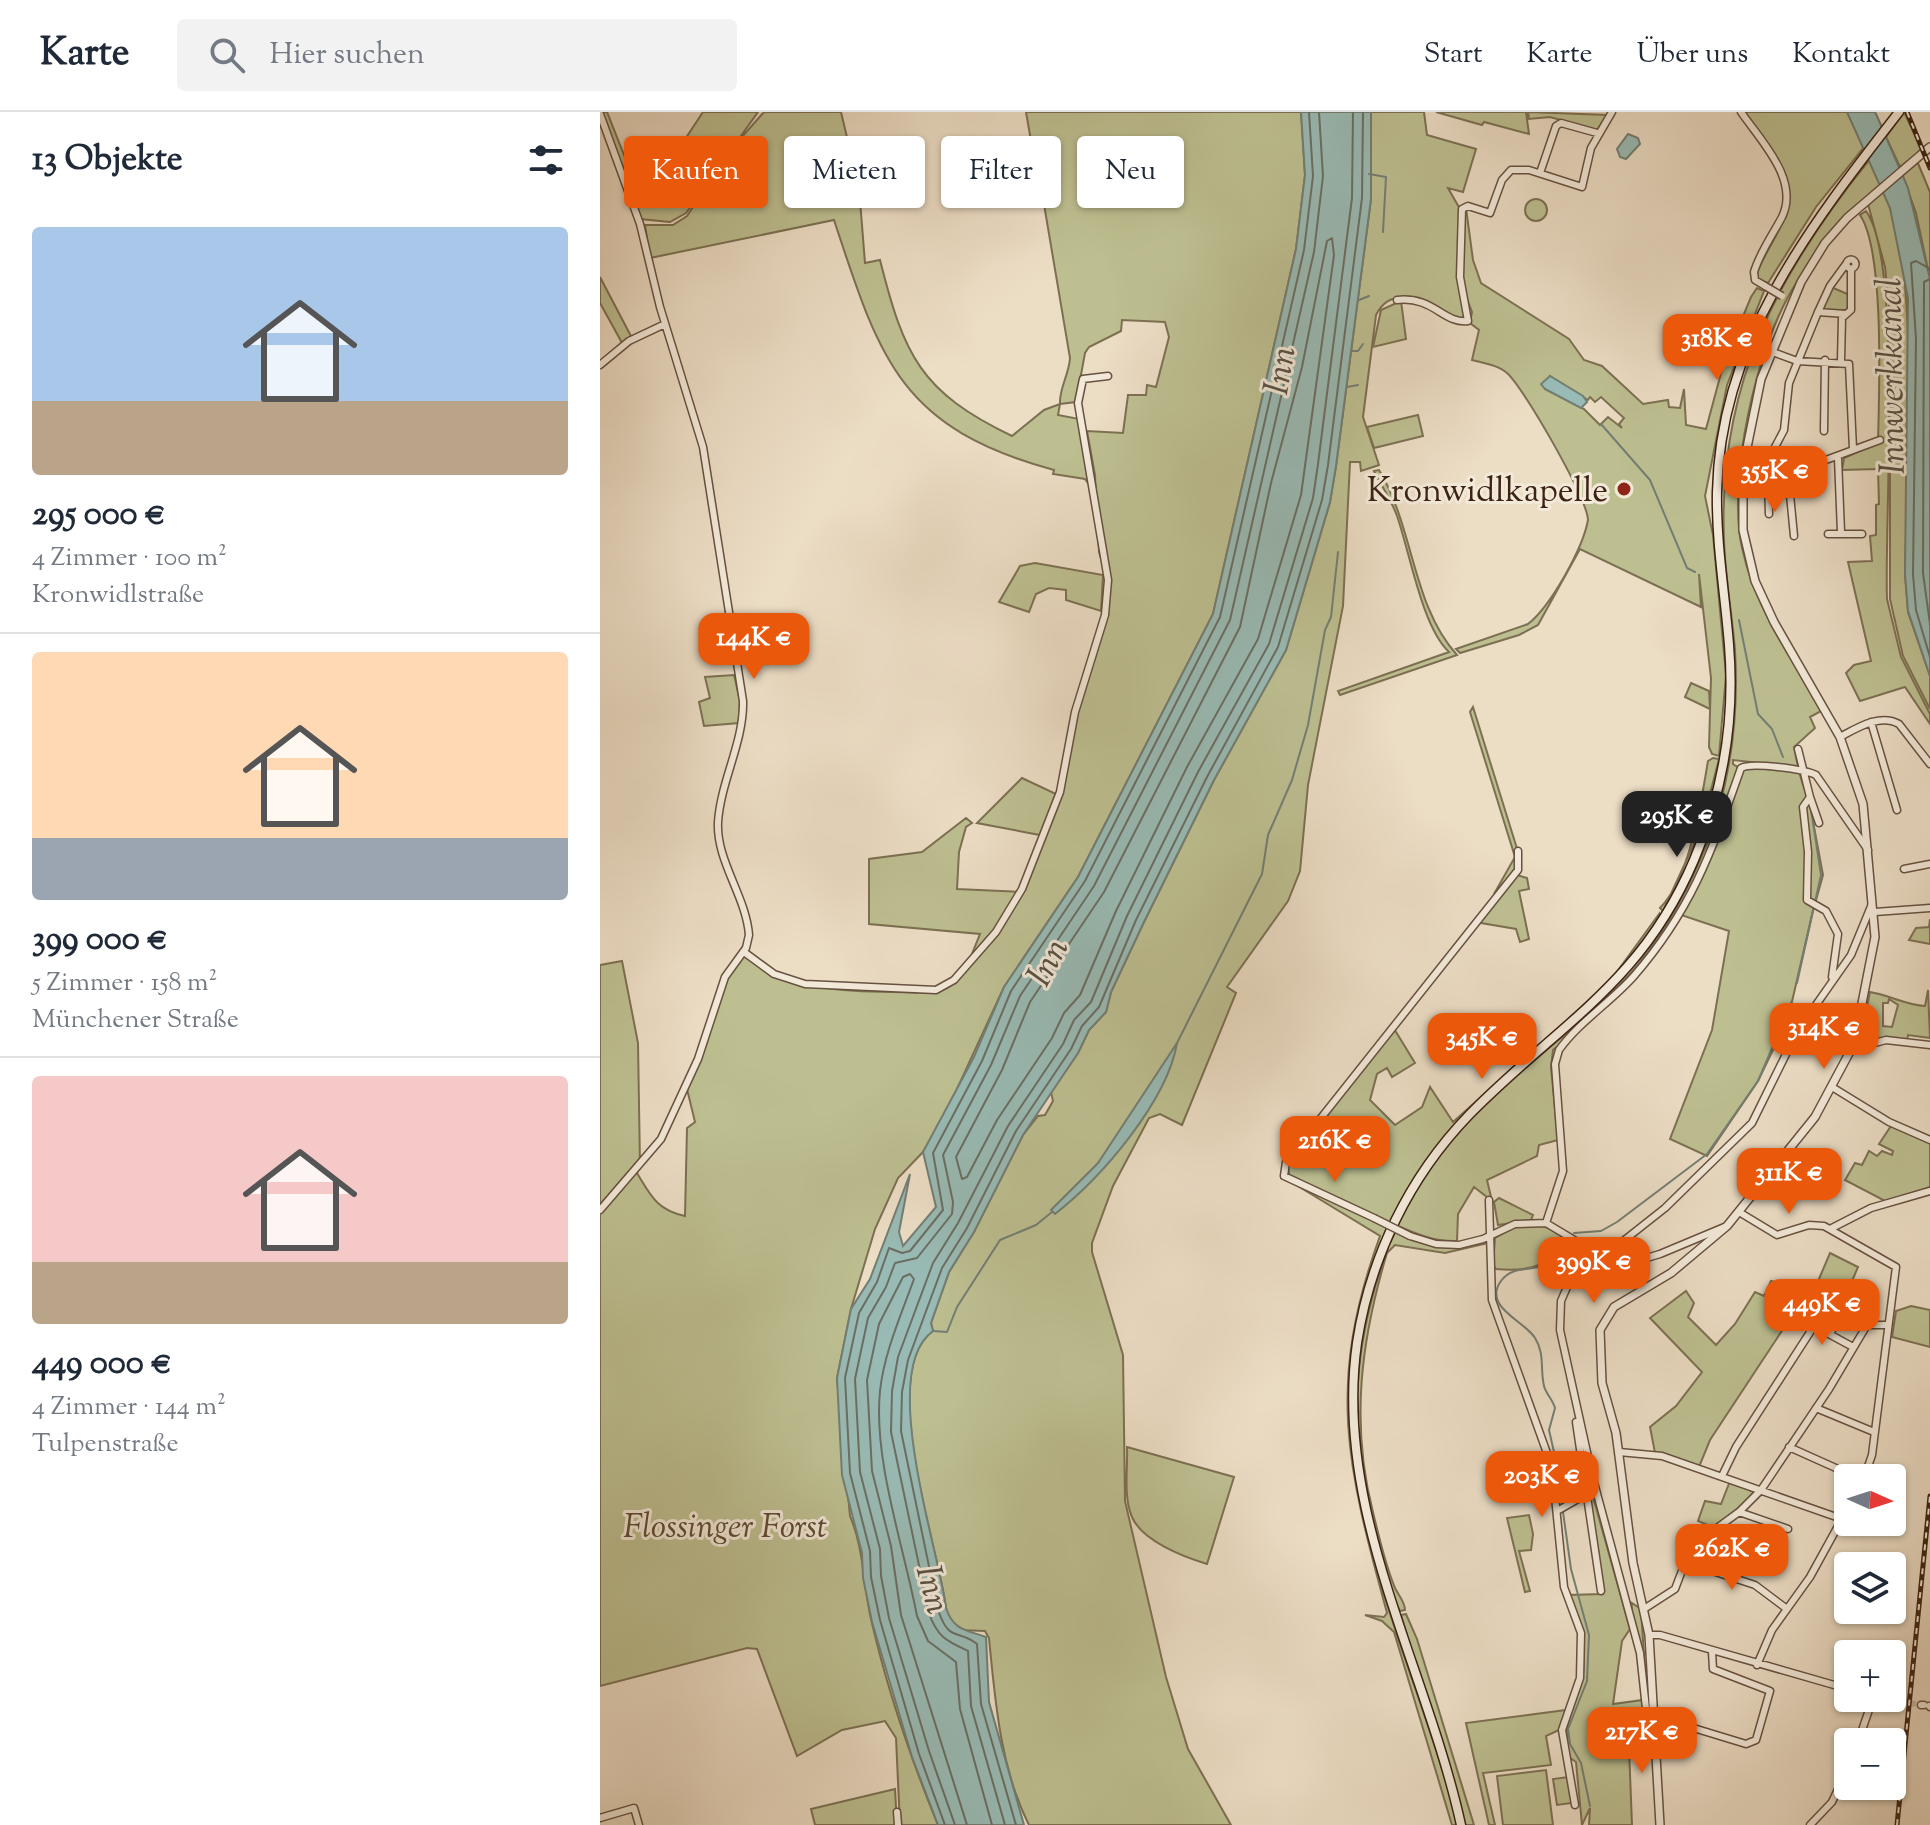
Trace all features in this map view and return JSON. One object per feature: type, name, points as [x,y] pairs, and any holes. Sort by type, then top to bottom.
[{"type":"main road","points":[[1461,1825],[1380,1562],[1359,1480],[1353,1397],[1365,1305],[1395,1220],[1428,1165],[1477,1107],[1582,1016],[1631,966],[1667,914],[1695,858],[1717,794],[1729,720],[1729,646],[1717,491],[1731,390],[1753,330],[1781,274],[1821,213],[1896,116]]},
{"type":"street","points":[[1397,300],[1423,300],[1454,320],[1468,321],[1460,277],[1462,209],[1468,206],[1490,213],[1508,172],[1522,169],[1582,187],[1597,133],[1612,112]]},
{"type":"street","points":[[1741,112],[1777,166],[1787,188],[1783,214],[1754,272],[1755,280],[1791,300]]},
{"type":"street","points":[[600,114],[637,213],[665,324],[703,447],[743,701],[741,726],[718,821],[721,846],[749,930],[744,952],[725,977],[698,1059],[661,1139],[600,1210]]},
{"type":"street","points":[[1540,173],[1556,126],[1561,123],[1597,133]]},
{"type":"street","points":[[1660,1825],[1649,1635],[1633,1563],[1619,1452],[1601,1375],[1598,1345],[1603,1319],[1617,1304],[1671,1273],[1727,1226],[1739,1212],[1811,1122],[1854,1044],[1873,953],[1875,912],[1862,798],[1840,737],[1760,594],[1744,544],[1742,478],[1750,425],[1770,351],[1791,300],[1825,243],[1868,198],[1930,147]]},
{"type":"street","points":[[1769,514],[1775,447],[1784,430],[1786,398],[1797,361],[1830,286],[1849,266],[1851,310],[1842,318],[1841,361]]},
{"type":"street","points":[[1818,312],[1846,314]]},
{"type":"street","points":[[600,365],[629,341],[665,324]]},
{"type":"street","points":[[1770,351],[1797,361],[1841,361],[1850,368],[1853,449]]},
{"type":"street","points":[[1824,431],[1825,360]]},
{"type":"street","points":[[744,952],[774,974],[805,984],[936,990],[954,980],[1006,919],[1022,889],[1060,792],[1075,712],[1105,615],[1108,580],[1078,403],[1083,379],[1108,376]]},
{"type":"street","points":[[1742,478],[1771,478],[1788,474],[1880,440]]},
{"type":"street","points":[[1838,458],[1841,532]]},
{"type":"street","points":[[1788,474],[1794,536]]},
{"type":"street","points":[[1828,534],[1862,534]]},
{"type":"street","points":[[1840,737],[1871,722],[1896,722],[1930,764]]},
{"type":"street","points":[[1871,722],[1897,810]]},
{"type":"street","points":[[1798,749],[1819,823]]},
{"type":"street","points":[[1546,1223],[1563,1171],[1555,1064],[1559,1050],[1632,978],[1672,925],[1711,854],[1742,766],[1802,770],[1816,775],[1826,784],[1868,850]]},
{"type":"street","points":[[1810,797],[1803,807],[1808,852],[1807,897],[1827,913],[1839,939],[1832,981]]},
{"type":"street","points":[[1518,851],[1518,870],[1292,1151],[1284,1176],[1410,1236],[1452,1245],[1515,1224],[1546,1223],[1584,1248],[1620,1264],[1636,1262],[1727,1226]]},
{"type":"street","points":[[1904,869],[1930,864]]},
{"type":"street","points":[[1603,1257],[1665,1208],[1743,1133],[1765,1101],[1797,1032],[1851,955],[1874,899]]},
{"type":"street","points":[[1875,912],[1930,908]]},
{"type":"street","points":[[1854,1044],[1867,1045],[1886,1040],[1930,1045]]},
{"type":"street","points":[[1832,1087],[1889,1122],[1930,1140]]},
{"type":"street","points":[[1830,1229],[1871,1208],[1930,1191]]},
{"type":"street","points":[[1489,1200],[1492,1300],[1552,1467],[1564,1587],[1582,1638],[1580,1678],[1562,1730],[1575,1805]]},
{"type":"street","points":[[1739,1212],[1775,1235],[1809,1225],[1830,1229],[1895,1265],[1874,1432],[1865,1464]]},
{"type":"street","points":[[1584,1248],[1574,1264],[1559,1312],[1579,1420],[1640,1653],[1648,1727],[1655,1732]]},
{"type":"street","points":[[1830,1334],[1849,1298]]},
{"type":"street","points":[[1805,1321],[1853,1347]]},
{"type":"street","points":[[1644,1609],[1675,1589],[1691,1547],[1739,1512],[1761,1490],[1867,1325],[1888,1325]]},
{"type":"street","points":[[1722,1476],[1736,1447],[1814,1326]]},
{"type":"street","points":[[1816,1408],[1874,1432]]},
{"type":"street","points":[[1579,1420],[1576,1426],[1601,1591]]},
{"type":"street","points":[[1789,1447],[1834,1466]]},
{"type":"street","points":[[1619,1452],[1658,1455],[1834,1516]]},
{"type":"street","points":[[1558,1510],[1585,1495]]},
{"type":"street","points":[[1739,1512],[1788,1529]]},
{"type":"street","points":[[1757,1665],[1787,1609],[1810,1577],[1834,1534]]},
{"type":"street","points":[[1685,1562],[1755,1585],[1787,1609]]},
{"type":"street","points":[[1649,1635],[1834,1685]]},
{"type":"street","points":[[1654,1716],[1746,1744],[1756,1740],[1770,1691],[1713,1669],[1712,1652]]},
{"type":"street","points":[[1810,1825],[1834,1798]]},
{"type":"street","points":[[600,1818],[632,1808],[637,1811],[639,1825]]},
{"type":"street","points":[[897,1812],[898,1825]]},
{"type":"green space","points":[[601,112],[607,112],[624,155],[624,175]]},
{"type":"green space","points":[[703,112],[758,112],[741,136],[687,136]]},
{"type":"green space","points":[[764,112],[841,112],[847,136],[784,136],[784,208],[861,208],[865,263],[880,260],[898,321],[920,367],[956,403],[1012,436],[1044,410],[1060,404],[1058,415],[1079,419],[1090,486],[1085,479],[1053,474],[1054,470],[1002,453],[961,433],[929,409],[904,382],[883,350],[866,312],[834,220],[650,258],[645,225],[673,225],[687,216],[692,208],[768,208],[768,136],[743,136]]},
{"type":"green space","name":"Flossinger Forst","points":[[1026,112],[1301,112],[1305,175],[1296,249],[1213,614],[1078,877],[1004,987],[939,1128],[923,1152],[898,1178],[875,1229],[851,1309],[837,1378],[850,1516],[858,1541],[871,1619],[884,1671],[938,1825],[900,1825],[896,1738],[885,1721],[842,1730],[797,1756],[757,1649],[747,1648],[600,1686],[600,965],[622,961],[638,1043],[640,1166],[637,1173],[661,1206],[685,1216],[687,1128],[695,1122],[687,1089],[716,997],[744,952],[765,967],[787,977],[831,989],[928,993],[947,988],[974,957],[972,954],[980,934],[869,924],[869,859],[922,852],[966,818],[972,823],[966,827],[959,852],[957,889],[1021,892],[1059,799],[1073,722],[1104,612],[1106,574],[1099,552],[1095,475],[1087,431],[1123,433],[1128,395],[1146,395],[1147,385],[1156,387],[1169,337],[1165,322],[1122,320],[1121,331],[1089,347],[1085,353],[1076,402],[1060,404],[1070,358],[1045,208],[1061,208],[1061,136],[1030,136]]},
{"type":"green space","points":[[1371,112],[1424,112],[1427,135],[1476,149],[1463,192],[1448,188],[1460,209],[1459,288],[1468,316],[1461,320],[1428,303],[1404,297],[1384,304],[1376,315],[1363,417],[1379,465],[1361,471],[1360,462],[1350,462],[1343,606],[1308,785],[1300,871],[1288,901],[1227,987],[1236,993],[1182,1125],[1160,1114],[1149,1118],[1113,1186],[1092,1243],[1092,1252],[1123,1355],[1125,1501],[1166,1677],[1188,1749],[1231,1825],[1029,1825],[1005,1757],[989,1638],[985,1631],[959,1630],[950,1621],[946,1608],[916,1463],[910,1421],[910,1383],[917,1352],[933,1331],[931,1323],[949,1272],[974,1232],[1023,1135],[1038,1116],[1045,1115],[1053,1101],[1051,1092],[1078,1053],[1089,1030],[1106,1012],[1111,992],[1214,780],[1286,650],[1330,502],[1336,466],[1371,199]]},
{"type":"green space","points":[[1436,112],[1526,112],[1529,134],[1484,122],[1482,125]]},
{"type":"green space","points":[[1528,112],[1607,115],[1597,130],[1550,117],[1529,119]]},
{"type":"green space","points":[[1744,112],[1847,112],[1864,147],[1816,207],[1768,283],[1758,279],[1757,273],[1787,211],[1788,185],[1777,159]]},
{"type":"green space","points":[[1904,112],[1922,150],[1900,167],[1886,137]]},
{"type":"green space","points":[[1870,159],[1881,184],[1821,247],[1779,315],[1756,380],[1742,452],[1738,520],[1748,570],[1775,632],[1823,710],[1810,717],[1815,728],[1794,747],[1798,767],[1733,760],[1739,768],[1713,844],[1690,893],[1662,939],[1625,984],[1553,1050],[1551,1067],[1558,1140],[1539,1145],[1537,1156],[1487,1180],[1492,1201],[1474,1187],[1458,1214],[1457,1241],[1433,1239],[1396,1225],[1429,1169],[1458,1131],[1629,975],[1652,946],[1690,883],[1721,801],[1734,726],[1736,675],[1724,539],[1725,484],[1731,431],[1743,382],[1781,290],[1836,202]]},
{"type":"green space","points":[[1917,161],[1930,192],[1930,279],[1916,213],[1902,174]]},
{"type":"green space","points":[[1881,190],[1894,216],[1902,259],[1909,373],[1905,574],[1908,612],[1930,676],[1930,709],[1903,656],[1890,599],[1890,315],[1885,267],[1868,204]]},
{"type":"green space","points":[[1536,199],[1544,202],[1547,210],[1544,218],[1536,221],[1528,218],[1525,210],[1528,202]]},
{"type":"green space","points":[[636,208],[690,208],[670,222],[640,219]]},
{"type":"green space","points":[[1466,208],[1473,260],[1481,283],[1569,339],[1584,360],[1602,366],[1643,404],[1668,400],[1669,407],[1680,408],[1684,389],[1686,425],[1706,429],[1724,362],[1751,297],[1757,288],[1764,291],[1727,385],[1705,496],[1713,535],[1726,675],[1719,756],[1712,754],[1709,747],[1711,678],[1699,574],[1701,607],[1580,549],[1538,625],[1519,635],[1460,653],[1456,649],[1528,624],[1537,616],[1565,576],[1580,546],[1588,520],[1566,468],[1540,420],[1515,383],[1499,368],[1472,360],[1479,330],[1470,323],[1472,312],[1462,286],[1462,212]],"holes":[[[1550,376],[1588,400],[1590,397],[1595,402],[1601,397],[1624,418],[1619,424],[1622,428],[1608,417],[1600,425],[1584,409],[1545,389]]]},
{"type":"green space","points":[[1866,211],[1877,239],[1888,336],[1887,599],[1901,657],[1930,714],[1930,724],[1905,687],[1860,701],[1846,673],[1854,665],[1871,661],[1848,562],[1872,561],[1870,536],[1876,535],[1876,505],[1879,504],[1878,469],[1842,470],[1844,458],[1878,443],[1879,324],[1874,259],[1860,215]]},
{"type":"green space","points":[[600,277],[632,338],[622,343],[600,303]]},
{"type":"green space","points":[[1831,287],[1850,295],[1847,310],[1820,310]]},
{"type":"green space","points":[[1401,301],[1406,339],[1373,347],[1381,310]]},
{"type":"green space","points":[[1418,415],[1423,436],[1374,448],[1367,427]]},
{"type":"green space","points":[[1379,470],[1400,516],[1431,613],[1457,655],[1340,695],[1338,691],[1449,652],[1424,608],[1397,516],[1374,471]]},
{"type":"green space","points":[[1035,563],[1103,575],[1101,611],[1066,600],[1066,590],[1049,588],[1036,594],[1029,612],[999,602],[1020,566]]},
{"type":"green space","points":[[734,675],[740,701],[739,723],[704,726],[699,702],[710,698],[705,677]]},
{"type":"green space","points":[[1691,683],[1709,691],[1710,709],[1685,697]]},
{"type":"green space","points":[[1473,707],[1519,855],[1515,870],[1494,894],[1515,857],[1470,712]]},
{"type":"green space","points":[[1719,759],[1701,829],[1684,866],[1698,818],[1708,761]]},
{"type":"green space","points":[[1760,766],[1799,772],[1807,797],[1802,803],[1809,904],[1814,906],[1788,1019],[1758,1081],[1707,1156],[1670,1139],[1712,1030],[1729,931],[1681,915],[1723,830],[1741,770]]},
{"type":"green space","points":[[1022,778],[1056,794],[1040,835],[977,823]]},
{"type":"green space","points":[[1809,800],[1823,875],[1815,904],[1809,896],[1805,803]]},
{"type":"green space","points":[[1517,875],[1527,878],[1529,889],[1519,891],[1529,939],[1520,942],[1516,929],[1475,922]]},
{"type":"green space","points":[[1672,893],[1663,911],[1660,908]]},
{"type":"green space","points":[[1659,914],[1648,935],[1613,978]]},
{"type":"green space","points":[[1930,919],[1930,944],[1909,940],[1916,928],[1929,927]]},
{"type":"green space","points":[[1928,990],[1930,1038],[1908,1035],[1907,1041],[1875,1039],[1868,1042],[1869,1034],[1862,1032],[1870,992],[1925,1006]],"holes":[[[1889,999],[1898,1005],[1892,1027],[1883,1026],[1883,1003],[1888,1003]]]},
{"type":"green space","points":[[1393,1027],[1415,1063],[1392,1077],[1387,1068],[1377,1074],[1370,1100],[1395,1125],[1422,1107],[1430,1087],[1453,1122],[1498,1082],[1436,1150],[1400,1206],[1385,1235],[1363,1298],[1351,1363],[1350,1419],[1356,1475],[1367,1531],[1452,1802],[1458,1825],[1452,1825],[1394,1632],[1382,1621],[1365,1615],[1384,1617],[1387,1613],[1361,1513],[1353,1468],[1348,1425],[1348,1382],[1353,1337],[1363,1289],[1380,1236],[1283,1177],[1327,1197],[1290,1177],[1287,1164]]},
{"type":"green space","points":[[1891,1126],[1930,1141],[1930,1187],[1885,1201],[1845,1180],[1855,1163],[1862,1165],[1869,1151],[1877,1156],[1882,1151],[1892,1155],[1893,1151],[1879,1144]]},
{"type":"green space","points":[[1499,1198],[1533,1215],[1531,1220],[1498,1225],[1494,1202]]},
{"type":"green space","points":[[1518,1225],[1537,1225],[1558,1233],[1563,1238],[1559,1248],[1537,1266],[1517,1270],[1496,1269],[1493,1265],[1495,1238]]},
{"type":"green space","points":[[1394,1231],[1428,1244],[1488,1243],[1445,1253],[1395,1245],[1387,1253],[1378,1285],[1365,1350],[1360,1414],[1362,1446],[1382,1550],[1405,1607],[1400,1611],[1387,1577],[1368,1499],[1358,1422],[1358,1384],[1369,1310],[1380,1271]]},
{"type":"green space","points":[[1830,1253],[1858,1267],[1847,1293],[1827,1284],[1816,1302],[1793,1291],[1785,1305],[1795,1311],[1710,1440],[1699,1467],[1655,1453],[1650,1427],[1676,1406],[1702,1372],[1650,1318],[1686,1291],[1694,1303],[1688,1317],[1716,1345],[1735,1324],[1755,1292],[1764,1296],[1771,1281],[1813,1293]]},
{"type":"green space","points":[[1911,1306],[1930,1310],[1930,1347],[1892,1337],[1896,1311]]},
{"type":"green space","points":[[1578,1427],[1590,1486],[1630,1629],[1622,1641],[1613,1704],[1643,1700],[1644,1712],[1628,1722],[1632,1825],[1589,1825],[1590,1808],[1582,1825],[1576,1762],[1570,1758],[1567,1744],[1568,1723],[1584,1664],[1580,1634],[1568,1595],[1603,1594]]},
{"type":"green space","points":[[1127,1447],[1234,1477],[1207,1564],[1165,1547],[1137,1526],[1128,1500]]},
{"type":"green space","points":[[1730,1481],[1756,1493],[1715,1528],[1698,1521],[1705,1501],[1721,1504]]},
{"type":"green space","points":[[1529,1515],[1533,1534],[1531,1550],[1519,1551],[1530,1591],[1525,1592],[1507,1518]]},
{"type":"green space","points":[[1632,1603],[1641,1609],[1645,1671],[1631,1618]]},
{"type":"green space","points":[[1406,1614],[1417,1639],[1474,1825],[1465,1825],[1401,1615]]},
{"type":"green space","points":[[1566,1710],[1559,1730],[1546,1736],[1551,1765],[1483,1773],[1495,1825],[1489,1825],[1466,1723]]},
{"type":"green space","points":[[1546,1770],[1553,1825],[1503,1825],[1497,1776]]},
{"type":"green space","points":[[1568,1777],[1572,1803],[1557,1805],[1553,1779]]},
{"type":"green space","points":[[895,1789],[897,1825],[815,1825],[811,1809]]},
{"type":"water","name":"Inn","points":[[1301,112],[1371,112],[1371,199],[1330,502],[1286,650],[1214,780],[1111,992],[1106,1012],[1089,1030],[1078,1053],[1023,1135],[974,1232],[949,1272],[931,1323],[933,1331],[917,1352],[910,1383],[916,1462],[946,1608],[956,1625],[986,1637],[989,1702],[1024,1825],[938,1825],[912,1757],[872,1622],[863,1578],[862,1553],[842,1475],[837,1378],[851,1309],[870,1279],[910,1174],[899,1232],[903,1246],[936,1207],[923,1152],[974,1057],[1004,987],[1078,877],[1213,614],[1296,249],[1305,175]]},
{"type":"water","points":[[1847,112],[1875,112],[1877,116],[1908,188],[1930,279],[1930,676],[1908,611],[1905,574],[1908,298],[1890,208]]},
{"type":"water","points":[[1628,134],[1638,138],[1640,144],[1626,159],[1620,157],[1617,149]]},
{"type":"water","points":[[1550,376],[1583,396],[1587,402],[1581,408],[1545,389],[1541,384]]},
{"type":"water","points":[[1177,1043],[1160,1090],[1130,1137],[1092,1180],[1055,1214],[1051,1210],[1098,1163]]},
{"type":"waterway","points":[[1369,174],[1386,177],[1383,232]]},
{"type":"waterway","points":[[1359,300],[1369,296]]},
{"type":"waterway","points":[[1351,351],[1358,351],[1363,344]]},
{"type":"waterway","points":[[1347,387],[1358,385]]},
{"type":"waterway","points":[[1601,424],[1650,480],[1687,568],[1695,572]]},
{"type":"waterway","points":[[1176,1045],[1262,874],[1268,835],[1292,780],[1308,725],[1325,630],[1331,617],[1338,552]]},
{"type":"waterway","points":[[1739,620],[1758,714],[1772,729],[1783,757]]},
{"type":"waterway","points":[[1797,983],[1821,875],[1813,822]]},
{"type":"waterway","points":[[1574,1233],[1601,1231],[1617,1222],[1707,1154],[1758,1081],[1792,1001]]},
{"type":"waterway","points":[[933,1331],[947,1332],[957,1307],[1000,1240],[1036,1225],[1052,1212]]},
{"type":"waterway","points":[[1562,1506],[1559,1474],[1549,1430],[1555,1408],[1544,1386],[1540,1350],[1530,1332],[1501,1306],[1497,1290],[1508,1274],[1551,1262],[1564,1241]]},
{"type":"waterway","points":[[1563,1512],[1571,1569],[1589,1635],[1587,1681],[1568,1729],[1570,1744],[1581,1763],[1590,1806]]},
{"type":"tunnel","points":[[1906,1702],[1921,1705]]},
{"type":"railway","points":[[1907,112],[1930,168]]},
{"type":"railway","points":[[1897,1825],[1930,1496]]},
{"type":"place","name":"Kronwidlkapelle","points":[[1624,489]]},
{"type":"water label","name":"Innwerkkanal","points":[[1889,376]]}]
